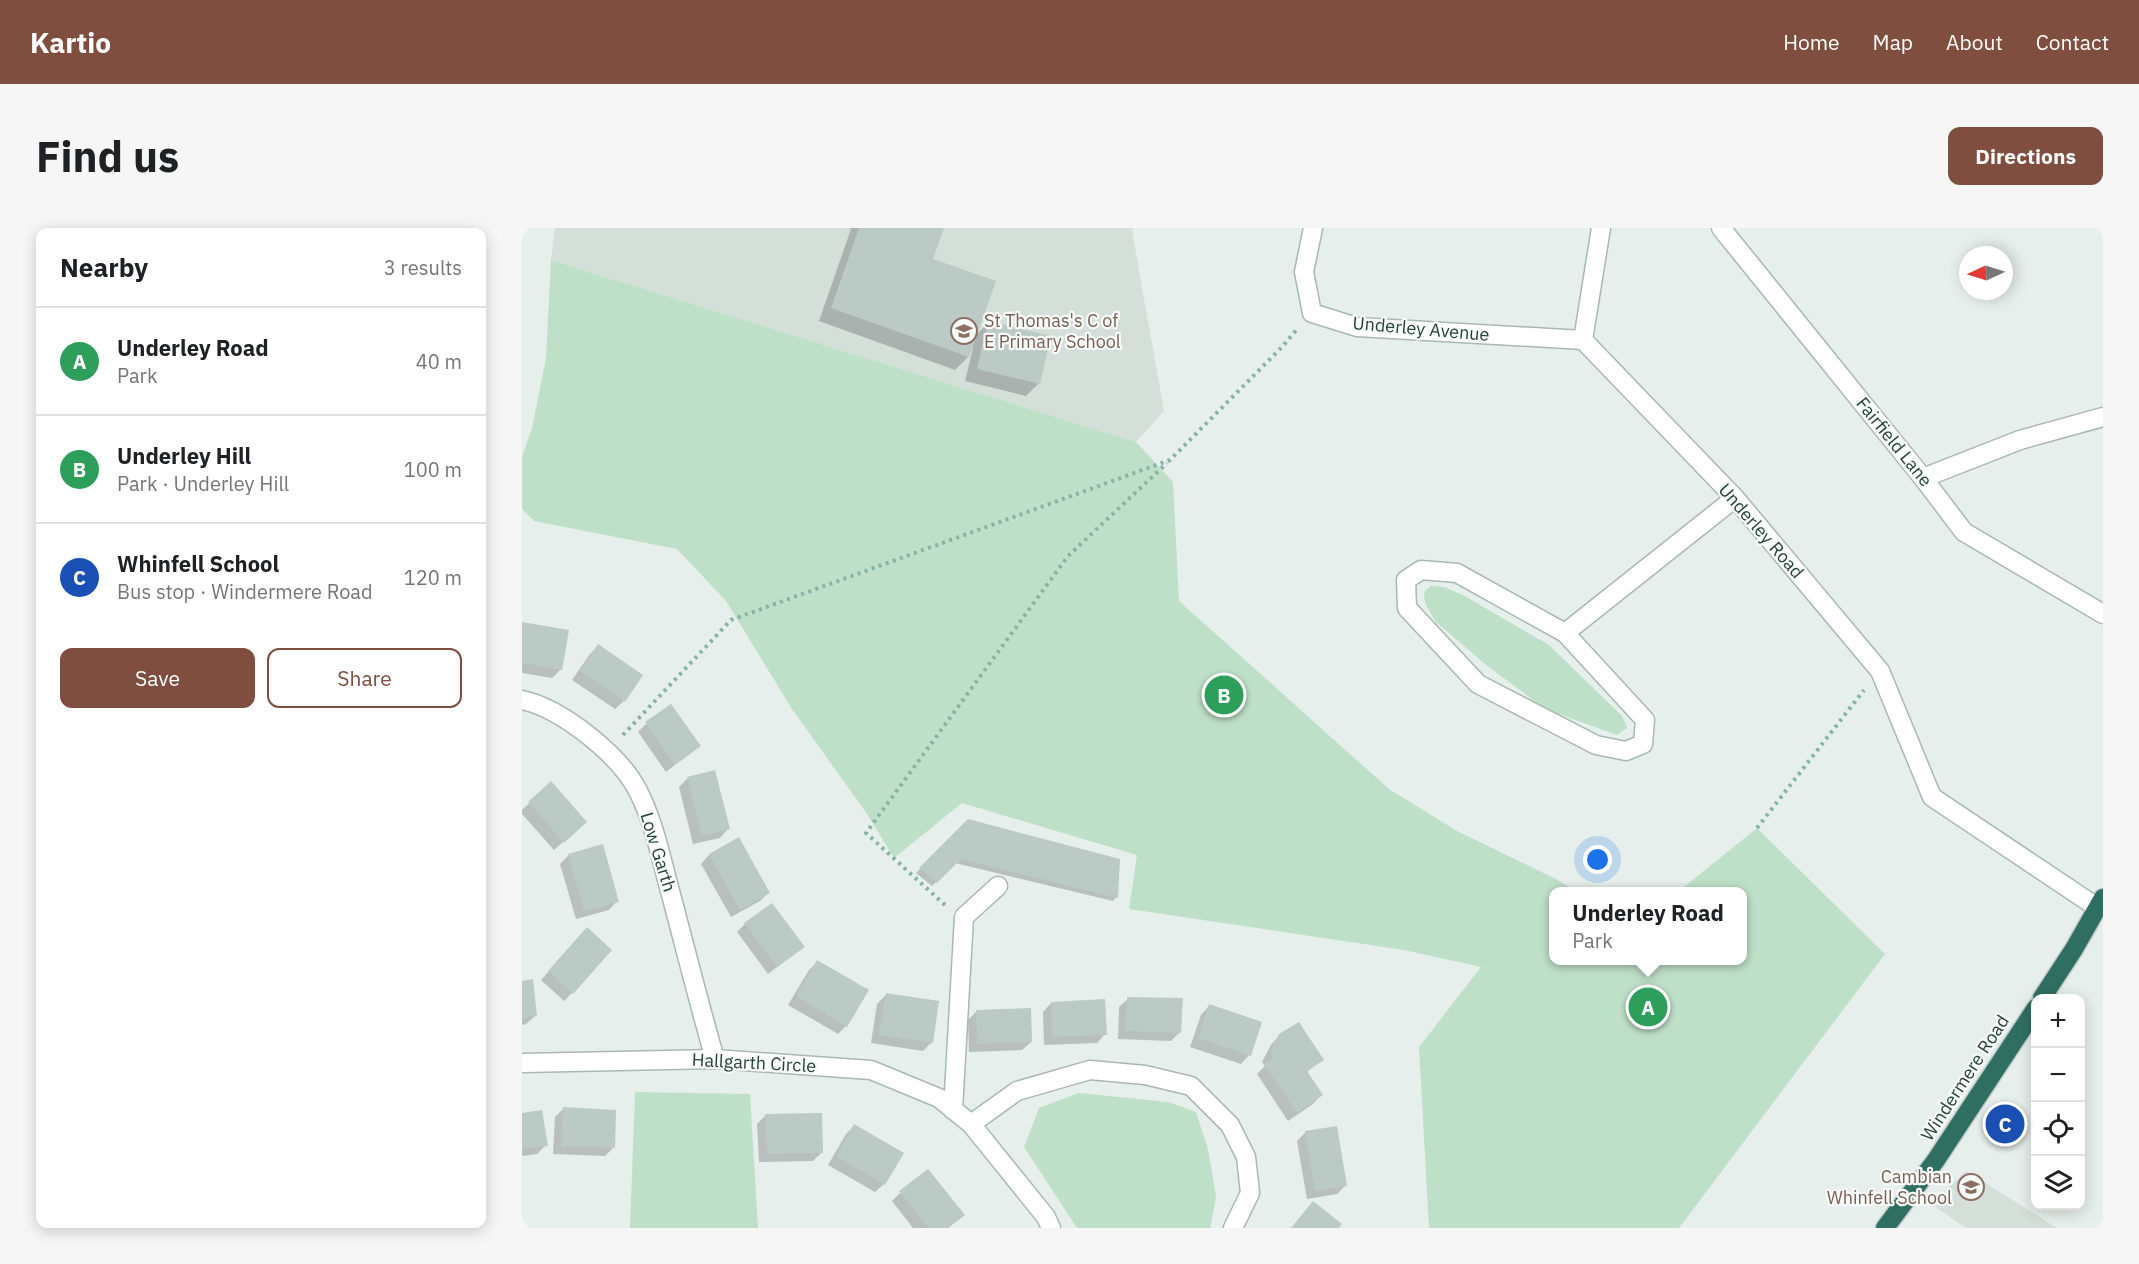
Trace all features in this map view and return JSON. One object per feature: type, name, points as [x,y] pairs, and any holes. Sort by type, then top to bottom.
[{"type":"highway","points":[[2045,994],[2100,903]]},
{"type":"highway","name":"Windermere Road","points":[[1885,1228],[1936,1160],[2031,1016]]},
{"type":"street","points":[[1311,313],[1304,272],[1313,228]]},
{"type":"street","points":[[1583,340],[1601,228]]},
{"type":"street","name":"Fairfield Lane","points":[[1721,228],[1964,532],[2103,614]]},
{"type":"street","name":"Underley Avenue","points":[[1311,313],[1357,327],[1583,340]]},
{"type":"street","name":"Underley Road","points":[[1583,340],[1735,498],[1880,671],[1932,797],[2100,903]]},
{"type":"street","points":[[1923,478],[2020,440],[2103,417]]},
{"type":"street","points":[[1565,633],[1735,498]]},
{"type":"street","points":[[1421,570],[1457,573],[1565,633],[1645,720],[1643,744],[1626,751],[1596,745],[1478,684],[1407,608],[1406,580],[1421,570]]},
{"type":"street","name":"Low Garth","points":[[522,699],[568,719],[614,757],[638,789],[654,832],[715,1059]]},
{"type":"street","points":[[953,1110],[964,917],[998,886]]},
{"type":"street","name":"Hallgarth Circle","points":[[522,1063],[715,1059],[871,1070],[939,1098],[971,1124],[1046,1217],[1051,1228]]},
{"type":"street","points":[[971,1124],[1017,1091],[1090,1070],[1145,1075],[1191,1086],[1230,1125],[1246,1156],[1250,1193],[1233,1228]]},
{"type":"path","points":[[964,917],[940,902],[866,833],[1068,556],[1170,460],[1282,347],[1311,313]]},
{"type":"path","points":[[614,757],[621,737],[731,620],[1170,460]]},
{"type":"path","points":[[1757,828],[1880,671]]},
{"type":"shaded area","name":"St Thomas's C of E Primary School","points":[[555,228],[1134,228],[1132,231],[1164,411],[1136,442],[551,260]]},
{"type":"shaded area","name":"Cambian Whinfell School","points":[[1966,1171],[2057,1228],[1966,1228],[1931,1204]]},
{"type":"green space","points":[[551,260],[1136,442],[1173,482],[1179,601],[1389,789],[1457,831],[1569,887],[1549,887],[1549,965],[1747,965],[1747,887],[1684,887],[1757,828],[1885,954],[1679,1228],[1429,1228],[1419,1047],[1481,967],[1404,950],[1129,909],[1137,855],[962,803],[894,858],[867,814],[792,709],[726,601],[677,549],[534,521],[522,509],[522,457],[532,428],[546,358]]},
{"type":"green space","points":[[1431,586],[1444,587],[1463,595],[1549,645],[1622,716],[1627,728],[1617,735],[1545,709],[1485,664],[1435,621],[1425,603],[1424,592]]},
{"type":"green space","points":[[635,1092],[750,1094],[758,1228],[630,1228]]},
{"type":"green space","points":[[1079,1093],[1168,1102],[1196,1112],[1208,1149],[1216,1197],[1210,1228],[1077,1228],[1024,1147],[1039,1108]]},
{"type":"building","points":[[859,228],[944,228],[933,259],[996,281],[969,357],[831,308]]},
{"type":"building","points":[[988,321],[1051,336],[1040,384],[977,369]]},
{"type":"building","points":[[522,622],[569,630],[562,670],[522,663]]},
{"type":"building","points":[[598,644],[643,675],[625,702],[580,671]]},
{"type":"building","points":[[671,704],[701,746],[675,765],[645,722]]},
{"type":"building","points":[[715,770],[730,829],[702,836],[687,777]]},
{"type":"building","points":[[551,781],[587,822],[564,843],[528,802]]},
{"type":"building","points":[[968,819],[1120,859],[1118,898],[961,859],[937,883],[919,868]]},
{"type":"building","points":[[739,837],[770,893],[740,910],[709,854]]},
{"type":"building","points":[[603,844],[619,902],[584,911],[568,854]]},
{"type":"building","points":[[772,903],[805,947],[777,967],[744,923]]},
{"type":"building","points":[[587,927],[612,950],[573,994],[548,971]]},
{"type":"building","points":[[817,960],[869,990],[847,1027],[796,996]]},
{"type":"building","points":[[533,979],[537,1016],[522,1018],[522,981]]},
{"type":"building","points":[[886,993],[939,1001],[933,1043],[879,1035]]},
{"type":"building","points":[[1127,997],[1183,998],[1181,1033],[1126,1031]]},
{"type":"building","points":[[1105,999],[1107,1035],[1052,1037],[1051,1002]]},
{"type":"building","points":[[1209,1004],[1262,1022],[1251,1056],[1198,1038]]},
{"type":"building","points":[[1031,1008],[1032,1042],[977,1044],[976,1010]]},
{"type":"building","points":[[1299,1022],[1324,1060],[1307,1071],[1323,1095],[1297,1113],[1264,1064],[1273,1058],[1270,1053],[1279,1034]]},
{"type":"building","points":[[563,1107],[616,1110],[615,1148],[561,1146]]},
{"type":"building","points":[[542,1110],[548,1146],[522,1149],[522,1113]]},
{"type":"building","points":[[822,1113],[823,1153],[767,1154],[765,1114]]},
{"type":"building","points":[[854,1124],[904,1153],[885,1185],[836,1156]]},
{"type":"building","points":[[1337,1126],[1347,1186],[1315,1191],[1305,1131]]},
{"type":"building","points":[[928,1169],[965,1215],[948,1228],[929,1228],[899,1191]]},
{"type":"building","points":[[1313,1201],[1342,1224],[1339,1228],[1291,1228]]},
{"type":"place","name":"St Thomas's C of E Primary School","points":[[964,331]]},
{"type":"place","name":"Underley Hill","points":[[1224,695]]},
{"type":"place","name":"Underley Road","points":[[1648,1007]]},
{"type":"place","name":"Whinfell School","points":[[2005,1124]]},
{"type":"place","name":"Cambian Whinfell School","points":[[1971,1187]]}]
